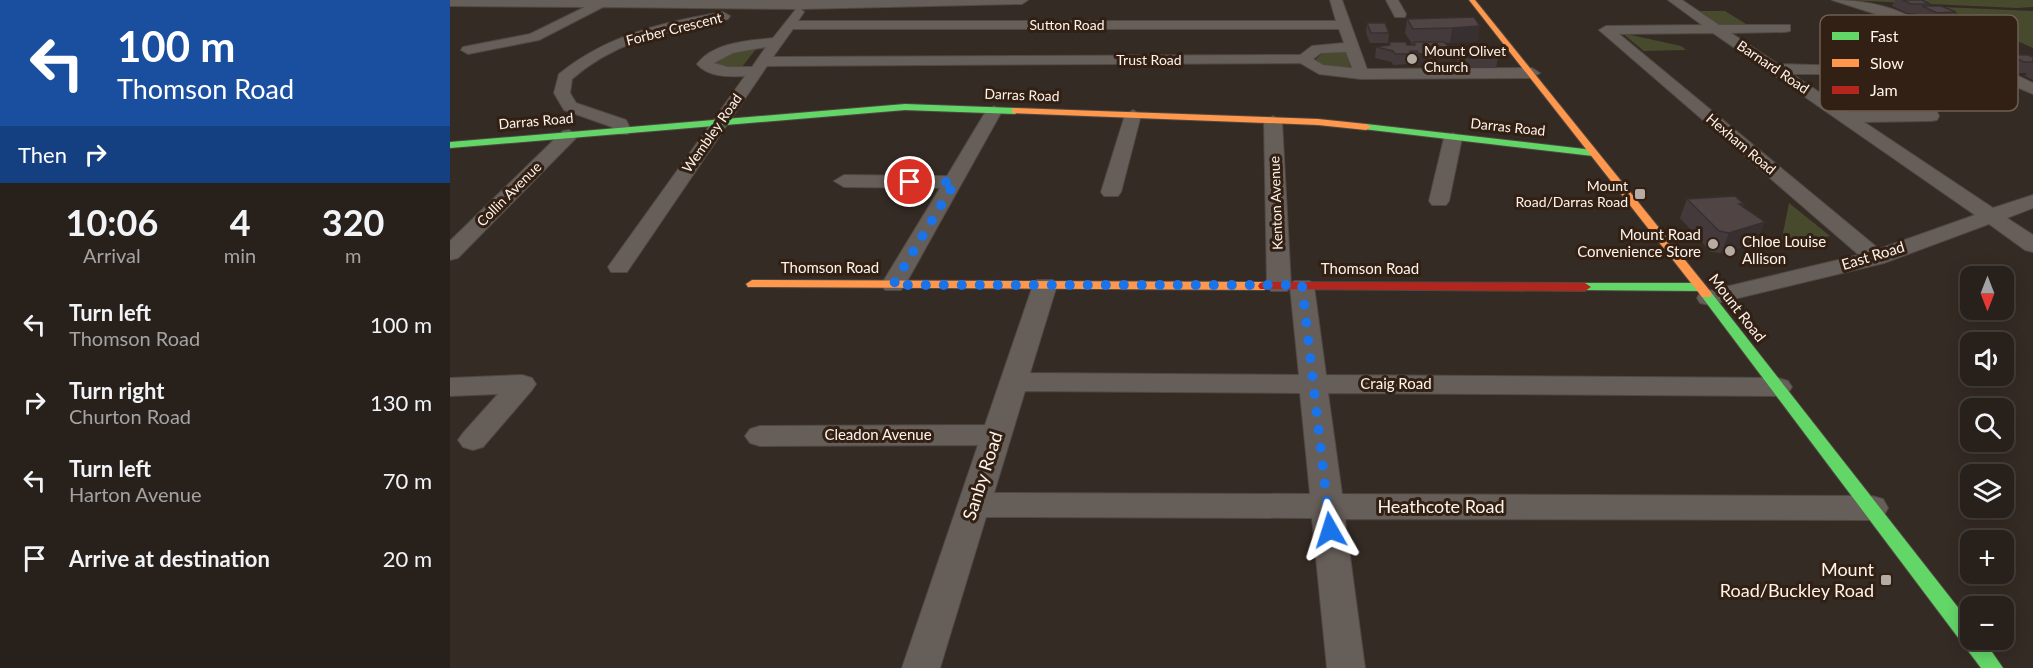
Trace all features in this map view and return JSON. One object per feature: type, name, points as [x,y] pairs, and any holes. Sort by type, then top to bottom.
[{"type":"street","points":[[450,2],[776,4],[897,0],[1022,0]]},
{"type":"street","points":[[1336,0],[1361,74]]},
{"type":"street","points":[[1392,0],[1400,14]]},
{"type":"street","name":"Mount Road","points":[[1472,0],[1704,292],[1993,668]]},
{"type":"street","name":"Barnard Road","points":[[1674,0],[1820,99]]},
{"type":"street","points":[[1838,0],[1879,9],[1894,15]]},
{"type":"street","points":[[463,15],[492,2]]},
{"type":"street","name":"Wembley Road","points":[[619,267],[804,2]]},
{"type":"street","points":[[453,54],[534,37],[603,3]]},
{"type":"street","name":"Forber Crescent","points":[[622,130],[620,124],[570,106],[562,93],[564,77],[611,45],[701,20],[760,11],[776,4]]},
{"type":"street","name":"Sutton Road","points":[[788,26],[1345,25]]},
{"type":"street","points":[[1717,29],[1785,28]]},
{"type":"street","name":"Hexham Road","points":[[1717,29],[1606,30],[1876,258]]},
{"type":"street","name":"Trust Road","points":[[776,42],[722,52],[704,64],[711,69],[723,71],[758,66],[1303,59],[1319,69],[1361,74],[1532,73]]},
{"type":"street","points":[[1303,59],[1317,50],[1352,47]]},
{"type":"street","points":[[1776,69],[1820,69]]},
{"type":"street","points":[[2018,83],[2033,89]]},
{"type":"street","name":"Darras Road","points":[[450,145],[905,107],[1318,122],[1593,153]]},
{"type":"street","points":[[893,285],[955,182],[994,111]]},
{"type":"street","name":"Barnard Road","points":[[1838,111],[2033,245]]},
{"type":"street","points":[[1111,192],[1133,115]]},
{"type":"street","points":[[1847,117],[1931,116]]},
{"type":"street","name":"Kenton Avenue","points":[[1273,121],[1291,286],[1314,384],[1346,668]]},
{"type":"street","name":"Collin Avenue","points":[[450,254],[569,135]]},
{"type":"street","points":[[1439,201],[1453,138]]},
{"type":"street","points":[[844,181],[955,182]]},
{"type":"street","name":"East Road","points":[[1704,292],[1876,258],[1991,214],[2033,201]]},
{"type":"street","name":"Thomson Road","points":[[752,284],[1291,286],[1704,292]]},
{"type":"street","name":"Sanby Road","points":[[921,668],[1045,285]]},
{"type":"street","name":"Craig Road","points":[[1013,382],[1778,387]]},
{"type":"street","points":[[450,387],[522,384],[473,440]]},
{"type":"street","name":"Cleadon Avenue","points":[[760,436],[996,435]]},
{"type":"street","name":"Heathcote Road","points":[[973,505],[1872,508]]},
{"type":"green space","points":[[1843,0],[2033,0],[2033,7],[2017,8]]},
{"type":"green space","points":[[1942,7],[2033,11],[2033,48],[2018,41],[2018,15],[1960,15]]},
{"type":"green space","points":[[1698,11],[1725,11],[1746,24],[1718,25]]},
{"type":"green space","points":[[1622,33],[1681,46],[1686,50],[1644,51]]},
{"type":"green space","points":[[751,48],[756,49],[742,67],[718,68],[712,61],[719,56]]},
{"type":"green space","points":[[1342,49],[1350,63],[1349,69],[1319,64],[1316,59],[1325,51]]},
{"type":"green space","points":[[1789,203],[1830,236],[1780,248]]},
{"type":"building","points":[[1903,0],[1922,0],[1930,4],[1911,4]]},
{"type":"building","points":[[1922,6],[1941,6],[1956,12],[1937,13]]},
{"type":"building","points":[[1474,17],[1480,26],[1413,29],[1407,19]]},
{"type":"building","points":[[1367,23],[1385,23],[1389,33],[1371,33]]},
{"type":"building","points":[[1389,42],[1406,42],[1407,45],[1415,45],[1414,42],[1444,42],[1453,51],[1419,54],[1417,51],[1410,51],[1411,54],[1395,54],[1393,51],[1376,47],[1390,45]]},
{"type":"building","points":[[1458,51],[1495,53],[1498,58],[1469,58]]},
{"type":"building","points":[[2018,55],[2033,57],[2033,62],[2018,59]]},
{"type":"building","points":[[1735,196],[1744,204],[1739,204],[1765,222],[1729,233],[1719,231],[1687,199]]},
{"type":"traffic: fast","points":[[450,145],[905,107],[1015,111]]},
{"type":"traffic: fast","points":[[1366,127],[1593,153]]},
{"type":"traffic: fast","points":[[1585,287],[1700,287]]},
{"type":"traffic: fast","points":[[1706,294],[1993,668]]},
{"type":"traffic: slow","points":[[1472,0],[1706,294]]},
{"type":"traffic: slow","points":[[1015,111],[1318,122],[1366,127]]},
{"type":"traffic: slow","points":[[752,284],[1264,286]]},
{"type":"traffic: jam","points":[[1264,286],[1585,287]]},
{"type":"place","name":"Mount Olivet Church","points":[[1412,59]]},
{"type":"place","name":"Mount Road/Darras Road","points":[[1640,194]]},
{"type":"place","name":"Mount Road Convenience Store","points":[[1713,244]]},
{"type":"place","name":"Chloe Louise Allison","points":[[1730,251]]},
{"type":"place","name":"Mount Road/Buckley Road","points":[[1886,580]]},
{"type":"route","points":[[910,182],[955,182],[893,285],[1302,285],[1330,530]]}]
